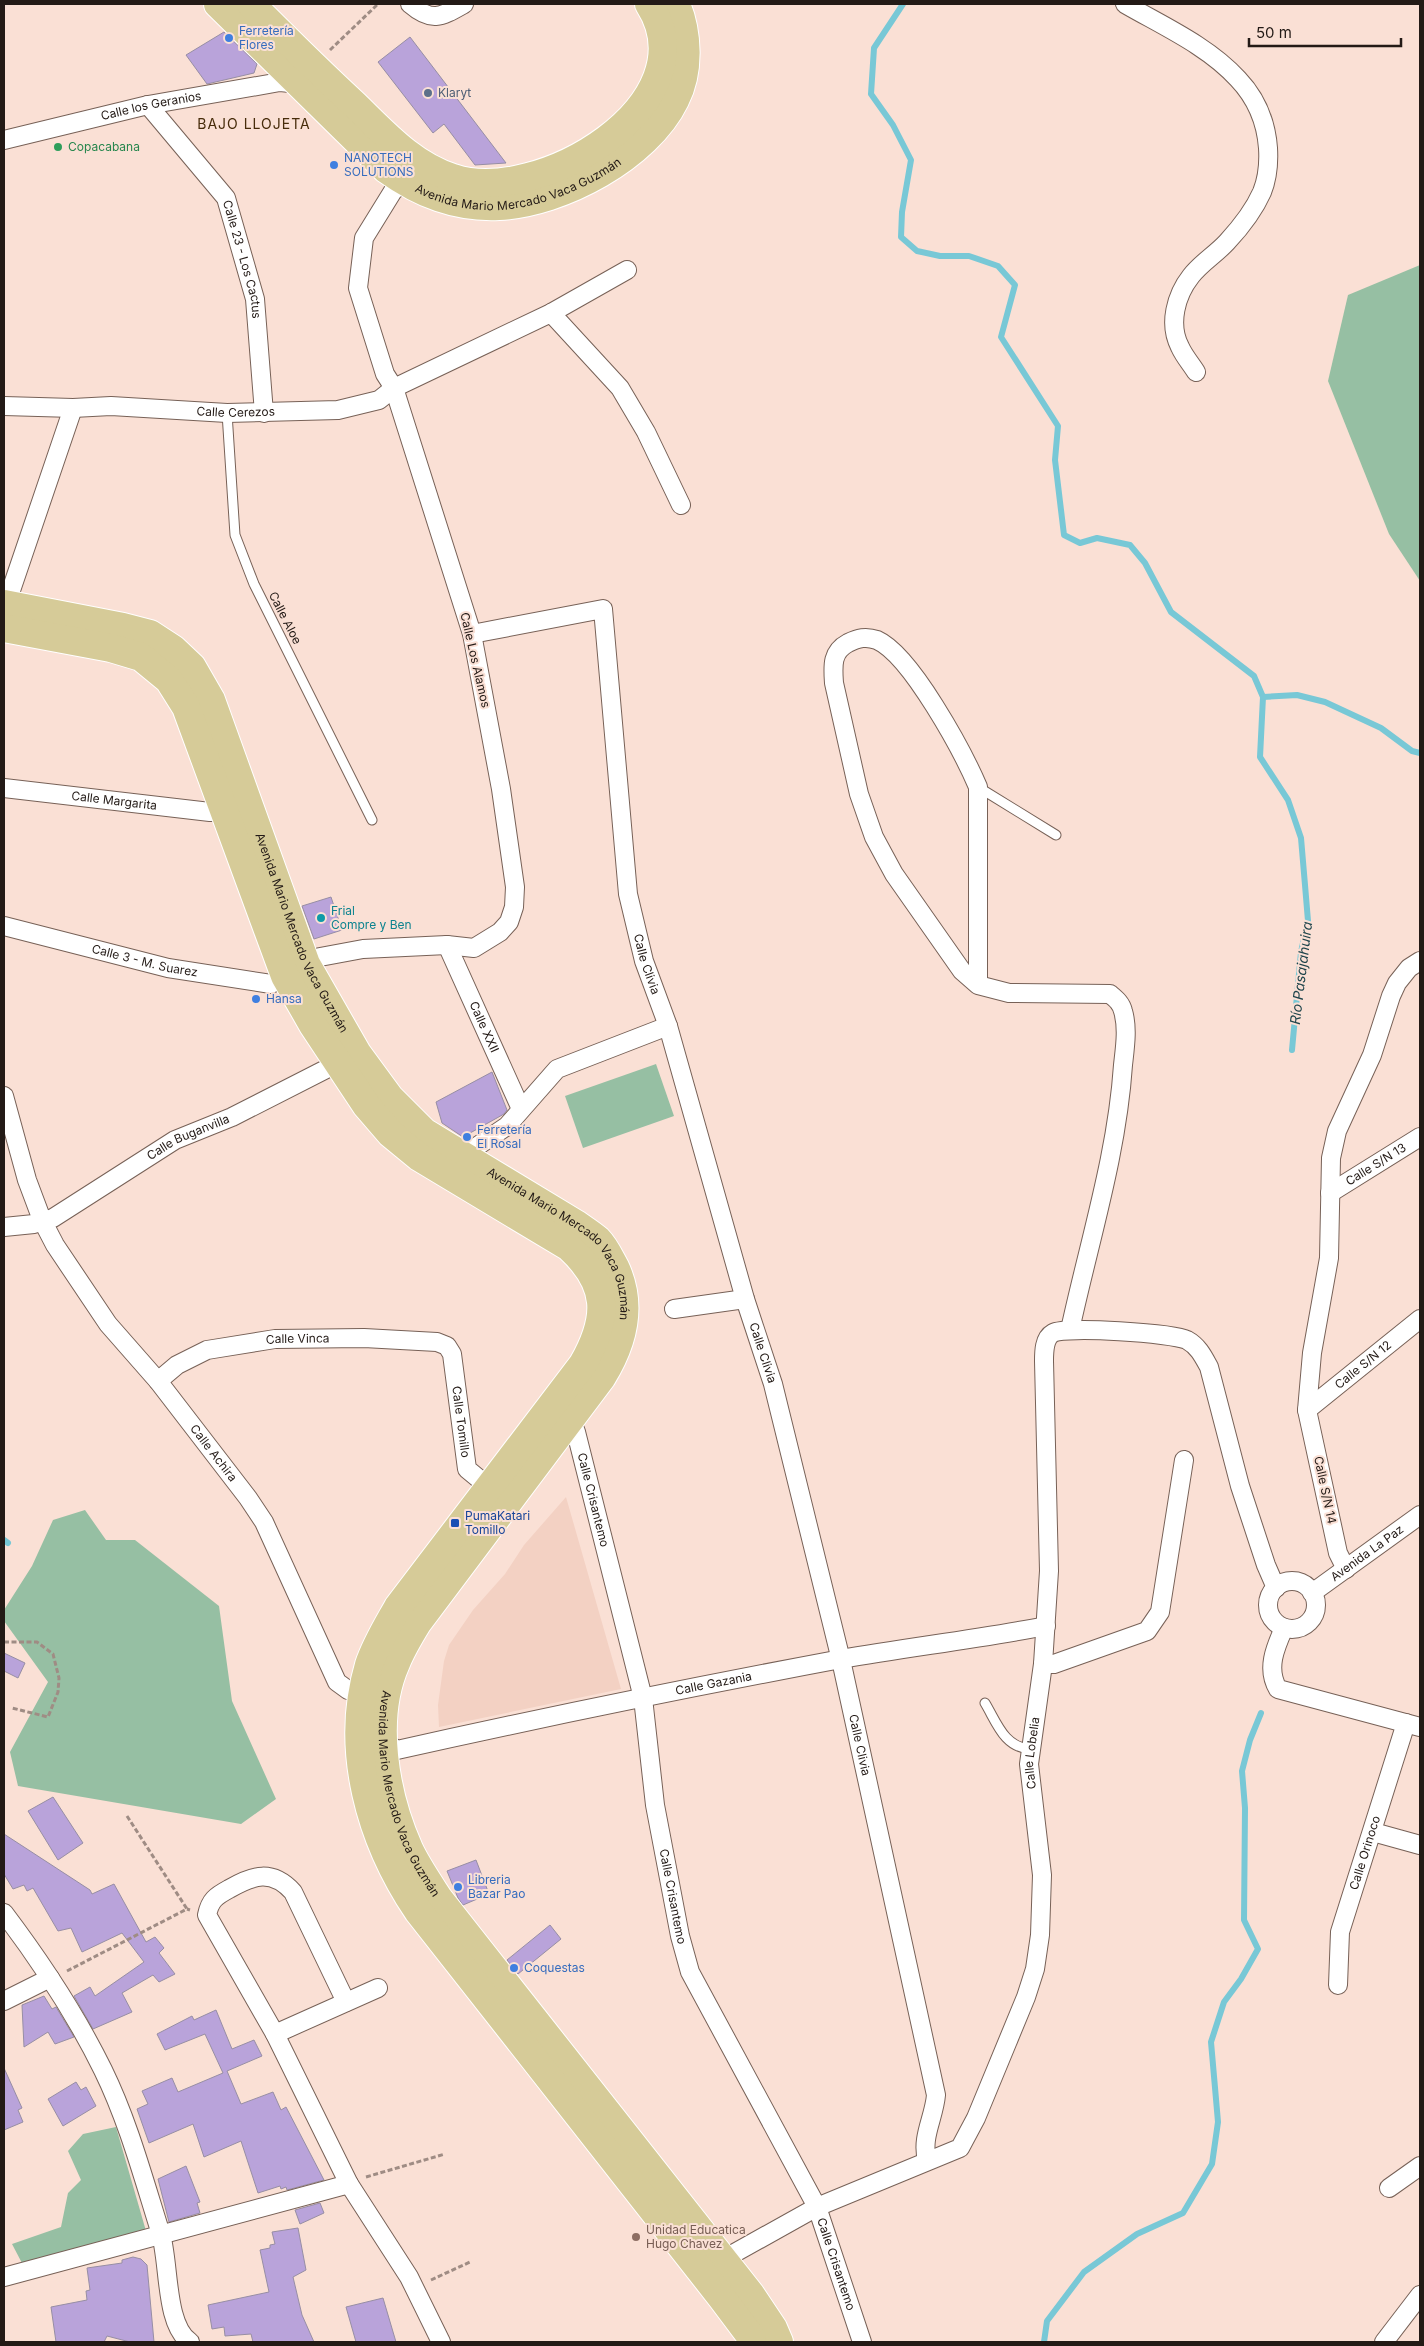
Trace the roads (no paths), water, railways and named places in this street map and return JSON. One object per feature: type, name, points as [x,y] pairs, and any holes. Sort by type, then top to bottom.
[{"type":"main road","name":"Avenida Mario Mercado Vaca Guzmán","points":[[218,4],[314,68]]},
{"type":"main road","name":"Avenida Mario Mercado Vaca Guzmán","points":[[251,4],[314,68],[386,169],[455,179],[498,182],[543,172],[566,163],[596,146],[635,114],[649,97],[656,82],[660,66],[661,33],[649,4]]},
{"type":"main road","name":"Avenida Mario Mercado Vaca Guzmán","points":[[411,172],[422,192],[448,200],[475,205],[500,206],[551,195],[581,184],[607,168],[634,149],[657,127],[675,100],[684,70],[685,40],[676,4]]},
{"type":"main road","name":"Avenida Mario Mercado Vaca Guzmán","points":[[4,613],[141,657],[169,680],[186,707],[236,805],[296,970],[348,1058],[366,1105],[391,1134],[419,1157],[569,1247],[586,1262],[594,1275],[600,1292],[602,1308],[600,1328],[562,1412],[418,1622],[405,1645],[389,1683],[384,1722],[372,1743],[364,1783],[378,1835],[388,1862],[402,1888],[424,1919],[713,2267],[757,2303],[773,2328],[779,2342]]},
{"type":"main road","name":"Avenida Mario Mercado Vaca Guzmán","points":[[348,1058],[424,1132],[468,1161],[576,1224],[599,1241],[619,1276],[624,1295],[625,1320],[614,1358],[606,1371],[562,1412],[490,1488],[398,1607],[382,1635],[370,1663],[362,1694],[359,1720],[372,1743]]},
{"type":"main road","name":"Avenida Mario Mercado Vaca Guzmán","points":[[713,2267],[752,2342]]},
{"type":"street","points":[[410,4],[419,12],[430,16],[442,16],[464,4]]},
{"type":"street","points":[[1125,4],[1208,53],[1238,79],[1256,102],[1264,119],[1269,169],[1262,192],[1250,213],[1228,242],[1191,276],[1181,292],[1175,310],[1174,324],[1179,346],[1196,372]]},
{"type":"street","name":"Calle los Geranios","points":[[4,140],[148,105],[280,82],[314,68]]},
{"type":"street","name":"Calle 23 - Los Cactus","points":[[148,105],[226,198],[255,299],[264,413]]},
{"type":"street","name":"Calle Los Alamos","points":[[296,970],[320,957],[363,949],[447,945],[474,948],[500,932],[509,922],[514,907],[515,887],[501,789],[472,634],[394,388],[385,374],[358,288],[364,238],[394,191],[411,172]]},
{"type":"street","name":"Calle Cerezos","points":[[4,406],[73,408],[111,406],[227,413],[338,410],[379,400],[394,388],[551,313],[627,270]]},
{"type":"street","points":[[551,313],[620,388],[646,432],[681,505]]},
{"type":"street","points":[[4,613],[73,408]]},
{"type":"street","name":"Calle Clivia","points":[[472,634],[603,610],[628,894],[644,961],[668,1026],[745,1299],[773,1384],[841,1660],[936,2095],[924,2140],[927,2160]]},
{"type":"street","points":[[978,985],[978,787],[968,764],[913,674],[888,647],[869,638],[857,638],[842,646],[836,653],[833,665],[834,683],[859,794],[874,837],[894,874],[962,971],[978,985],[1009,993],[1110,994],[1119,1001],[1126,1027],[1121,1095],[1112,1149],[1070,1330],[1165,1334],[1188,1341],[1199,1350],[1208,1367],[1240,1486],[1266,1565],[1276,1588]]},
{"type":"street","name":"Calle Margarita","points":[[4,788],[210,812],[236,805]]},
{"type":"street","name":"Calle 3 - M. Suarez","points":[[4,926],[168,968],[271,984],[296,970]]},
{"type":"street","name":"Calle XXII","points":[[447,945],[521,1109]]},
{"type":"street","name":"Calle S/N 14","points":[[1346,1569],[1338,1553],[1307,1410],[1312,1353],[1330,1258],[1331,1158],[1337,1131],[1372,1055],[1397,983],[1410,968],[1420,961]]},
{"type":"street","points":[[468,1161],[476,1147],[507,1126],[557,1069],[668,1026]]},
{"type":"street","name":"Calle Buganvilla","points":[[4,1227],[34,1224],[53,1218],[175,1140],[232,1116],[348,1058]]},
{"type":"street","name":"Calle Achira","points":[[4,1096],[27,1180],[42,1220],[55,1245],[108,1324],[158,1381],[248,1498],[264,1522],[337,1682],[348,1690],[362,1694]]},
{"type":"street","name":"Calle S/N 13","points":[[1330,1193],[1420,1137]]},
{"type":"street","points":[[674,1309],[745,1299]]},
{"type":"street","name":"Calle S/N 12","points":[[1307,1410],[1420,1319]]},
{"type":"street","name":"Calle Lobelia","points":[[713,2267],[816,2207],[960,2148],[976,2118],[1026,1997],[1035,1969],[1040,1935],[1042,1875],[1029,1764],[1043,1664],[1049,1571],[1044,1361],[1048,1338],[1052,1333],[1070,1330]]},
{"type":"street","name":"Calle Vinca","points":[[158,1381],[177,1365],[207,1350],[275,1339],[373,1338],[437,1342],[447,1346]]},
{"type":"street","name":"Calle Tomillo","points":[[447,1346],[452,1354],[467,1469],[490,1488]]},
{"type":"street","name":"Calle Crisantemo","points":[[562,1412],[576,1432],[643,1698],[655,1805],[680,1936],[690,1972],[816,2207],[862,2342]]},
{"type":"street","points":[[1043,1664],[1054,1664],[1147,1631],[1155,1623],[1160,1612],[1184,1460]]},
{"type":"street","name":"Avenida La Paz","points":[[1312,1593],[1420,1514]]},
{"type":"street","points":[[1296,1582],[1308,1588],[1312,1593],[1316,1607],[1311,1620],[1299,1628],[1284,1628],[1274,1620],[1268,1607],[1269,1600],[1276,1588],[1282,1584],[1296,1582]]},
{"type":"street","name":"Calle Gazania","points":[[372,1743],[396,1750],[578,1710],[919,1646],[966,1641],[1046,1626]]},
{"type":"street","points":[[1284,1628],[1277,1643],[1271,1667],[1273,1682],[1278,1689],[1413,1725]]},
{"type":"street","name":"Calle Orinoco","points":[[1338,1985],[1340,1932],[1373,1832],[1413,1725]]},
{"type":"street","points":[[1373,1832],[1420,1845]]},
{"type":"street","points":[[346,2002],[293,1892],[284,1882],[251,1877],[214,1897],[209,1904],[207,1915],[275,2034],[349,2184],[414,2287],[441,2342]]},
{"type":"street","points":[[4,1913],[50,1978],[103,2070],[127,2126],[162,2236],[175,2319],[183,2338],[190,2342]]},
{"type":"street","points":[[4,2001],[50,1978]]},
{"type":"street","points":[[275,2034],[378,1988]]},
{"type":"street","points":[[1389,2188],[1420,2166]]},
{"type":"street","points":[[4,2277],[162,2236],[349,2184]]},
{"type":"street","points":[[1384,2342],[1420,2295]]},
{"type":"lane","name":"Calle Aloe","points":[[227,413],[235,535],[254,584],[372,820]]},
{"type":"lane","points":[[978,787],[1056,835]]},
{"type":"lane","points":[[985,1703],[1009,1742],[1022,1748],[1030,1749]]},
{"type":"waterway","name":"Río Pasajahuira","points":[[903,4],[874,48],[871,94],[893,125],[911,160],[902,212],[901,237],[917,251],[940,256],[969,256],[998,266],[1015,285],[1001,337],[1058,426],[1055,460],[1064,535],[1080,543],[1097,538],[1130,545],[1145,563],[1171,612],[1254,676],[1263,697],[1260,757],[1288,800],[1301,838],[1308,921],[1301,952],[1292,1050]]},
{"type":"waterway","points":[[1263,697],[1297,695],[1325,702],[1381,728],[1412,751],[1420,753]]},
{"type":"waterway","points":[[4,1540],[8,1543]]},
{"type":"waterway","points":[[1044,2342],[1047,2321],[1084,2272],[1137,2234],[1183,2213],[1212,2164],[1218,2122],[1211,2042],[1224,2002],[1241,1979],[1258,1949],[1244,1920],[1245,1808],[1242,1771],[1250,1740],[1261,1713]]},
{"type":"place","name":"Ferretería Flores","points":[[229,38]]},
{"type":"place","name":"Klaryt","points":[[428,93]]},
{"type":"place","name":"Copacabana","points":[[58,147]]},
{"type":"place","name":"NANOTECH SOLUTIONS","points":[[334,165]]},
{"type":"place","name":"Frial Compre y Ben","points":[[321,918]]},
{"type":"place","name":"Hansa","points":[[256,999]]},
{"type":"place","name":"Ferretería El Rosal","points":[[467,1137]]},
{"type":"place","name":"PumaKatari Tomillo","points":[[455,1523]]},
{"type":"place","name":"Libreria Bazar Pao","points":[[458,1887]]},
{"type":"place","name":"Coquestas","points":[[514,1968]]},
{"type":"place","name":"Unidad Educatica Hugo Chavez","points":[[636,2237]]},
{"type":"district","name":"BAJO LLOJETA","points":[[254,124]]}]
